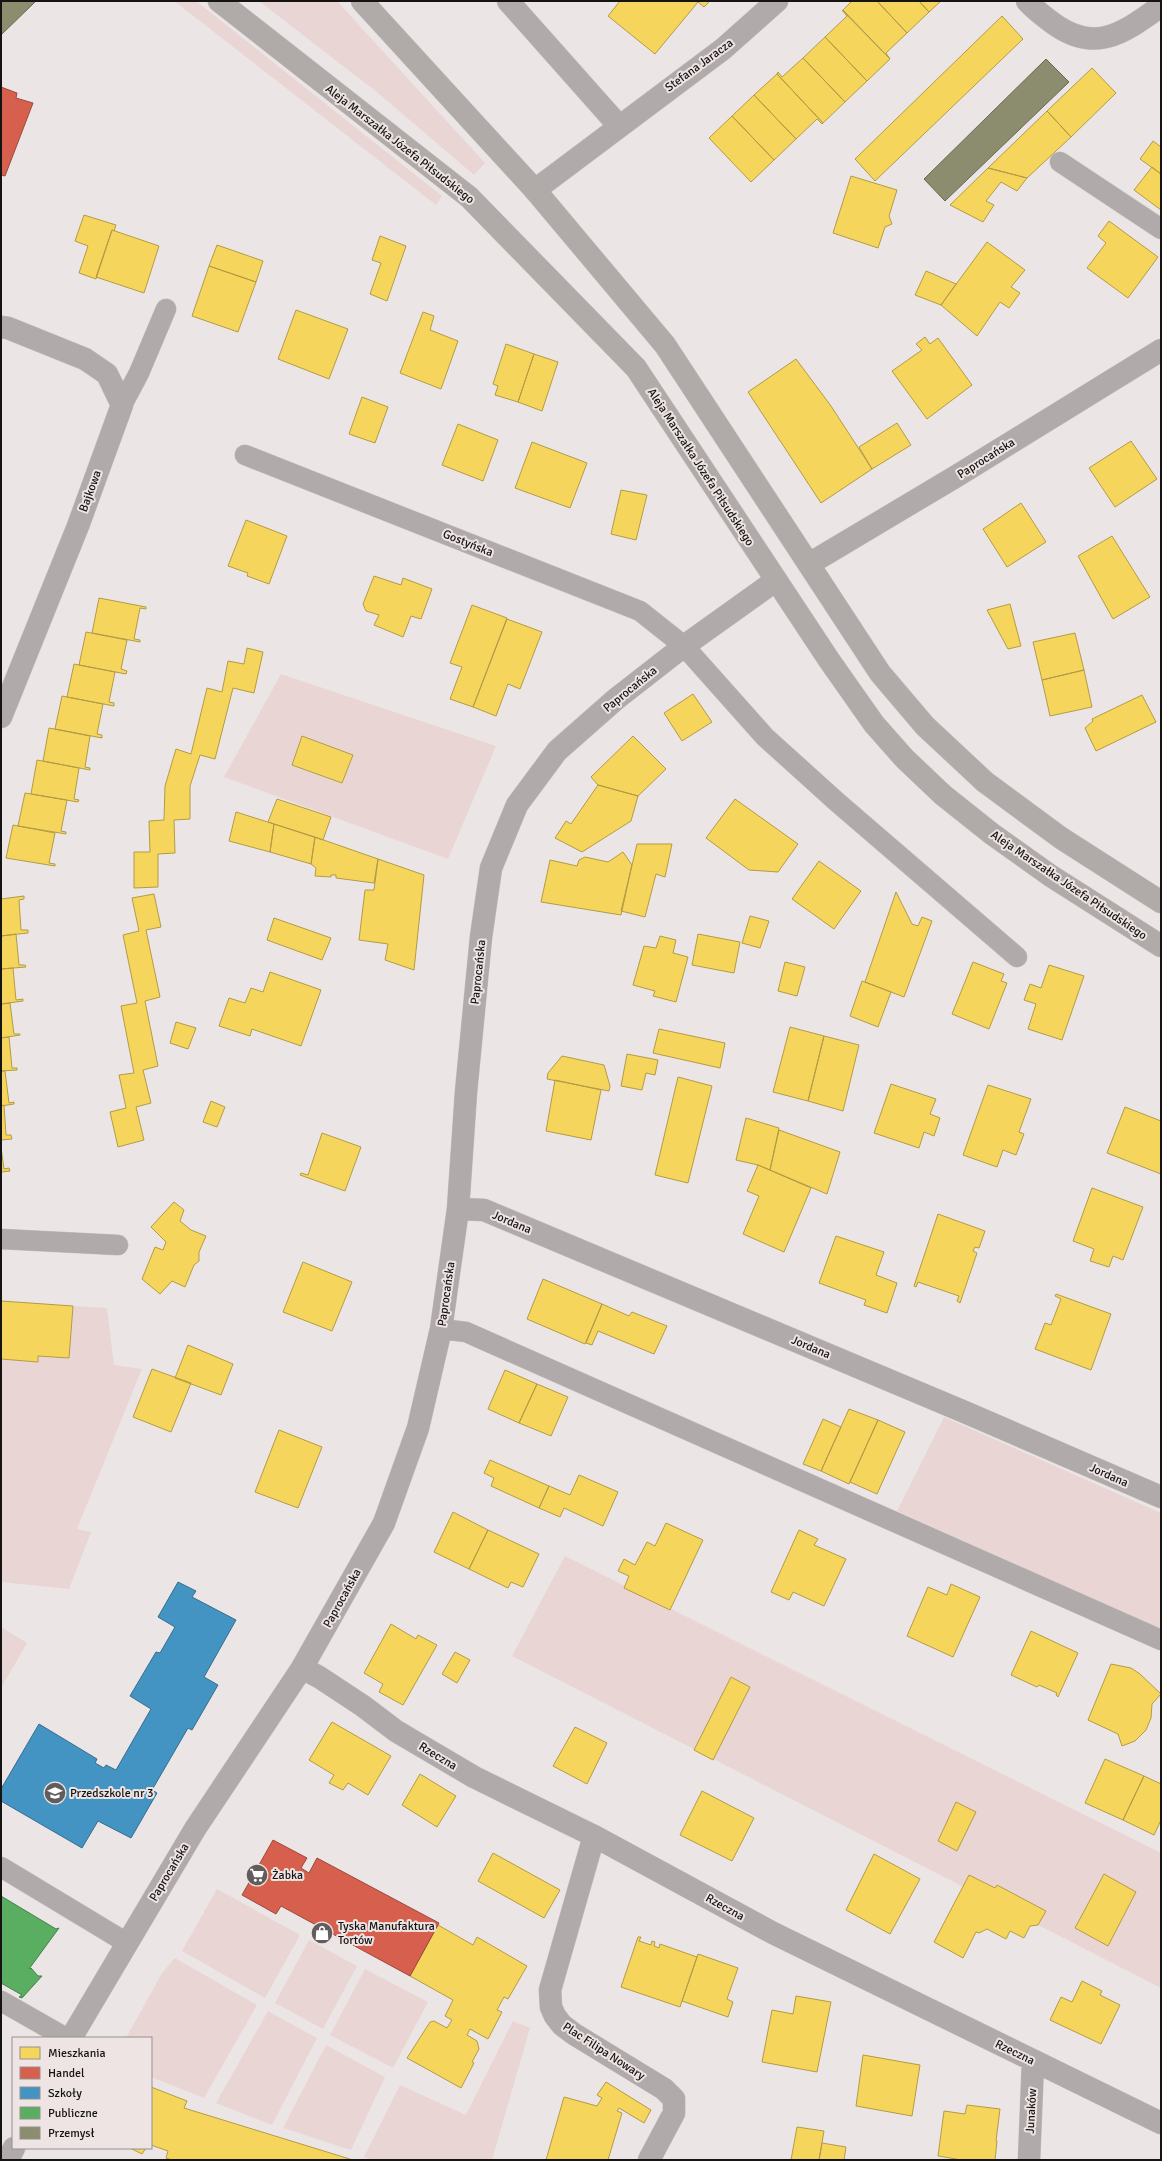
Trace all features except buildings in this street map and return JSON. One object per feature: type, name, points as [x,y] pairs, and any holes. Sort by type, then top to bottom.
[{"type":"main road","name":"Aleja Marszałka Józefa Piłsudskiego","points":[[219,1],[469,197],[636,368],[776,581],[874,724],[905,759],[938,790],[992,834],[1044,871],[1161,946]]},
{"type":"main road","points":[[362,1],[535,190],[665,345],[880,673],[925,726],[985,782],[1061,838],[1161,902]]},
{"type":"street","points":[[508,1],[619,126]]},
{"type":"street","name":"Stefana Jaracza","points":[[535,190],[723,49],[777,1]]},
{"type":"street","points":[[1027,1],[1060,29],[1073,36],[1089,40],[1112,36],[1161,6]]},
{"type":"street","points":[[1,327],[8,328],[85,359],[107,374],[122,404]]},
{"type":"street","name":"Paprocańska","points":[[808,564],[955,477],[1161,350]]},
{"type":"street","name":"Bajkowa","points":[[1,717],[78,526],[122,404]]},
{"type":"street","name":"Paprocańska","points":[[72,2037],[195,1830],[302,1668],[384,1523],[418,1428],[441,1329],[458,1209],[466,1092],[481,936],[491,868],[517,806],[557,751],[616,699],[684,646],[776,581]]},
{"type":"street","name":"Jordana","points":[[458,1209],[484,1210],[967,1413],[1161,1497]]},
{"type":"street","name":"Rzeczna","points":[[302,1668],[319,1677],[396,1731],[451,1764],[594,1836],[773,1933],[1161,2123]]},
{"type":"street","name":"Plac Filipa Nowary","points":[[594,1836],[551,1981],[551,2007],[555,2016],[568,2030],[664,2089],[674,2099],[674,2113],[649,2160]]},
{"type":"street","name":"Junaków","points":[[1029,2160],[1033,2061]]},
{"type":"street","points":[[8,2160],[14,2149]]},
{"type":"lane","points":[[1060,162],[1161,229]]},
{"type":"lane","points":[[122,404],[139,373],[166,309]]},
{"type":"lane","name":"Gostyńska","points":[[245,455],[640,611],[684,646],[765,737],[837,802],[1017,957]]},
{"type":"lane","points":[[1,1239],[118,1245]]},
{"type":"lane","points":[[441,1329],[466,1332],[1161,1640]]},
{"type":"lane","points":[[1,1867],[127,1943]]},
{"type":"lane","points":[[1,2001],[64,2037]]},
{"type":"shaded area","points":[[174,1],[196,1],[442,196],[436,205]]},
{"type":"shaded area","points":[[259,1],[337,1],[485,163],[474,175],[378,93]]},
{"type":"shaded area","points":[[281,674],[496,746],[448,859],[224,777]]},
{"type":"shaded area","points":[[73,1306],[107,1308],[114,1365],[142,1369],[77,1529],[91,1532],[69,1589],[1,1582],[1,1359],[38,1362],[38,1356],[69,1358]]},
{"type":"shaded area","points":[[944,1417],[1161,1513],[1161,1630],[897,1511]]},
{"type":"shaded area","points":[[565,1556],[1161,1853],[1161,1988],[512,1656]]},
{"type":"shaded area","points":[[1,1627],[27,1643],[1,1688]]},
{"type":"shaded area","points":[[217,1889],[300,1935],[265,1998],[182,1951]]},
{"type":"shaded area","points":[[309,1940],[357,1966],[323,2029],[275,2003]]},
{"type":"shaded area","points":[[175,1958],[257,2005],[204,2098],[152,2077],[152,2037],[127,2037],[162,1973]]},
{"type":"shaded area","points":[[365,1969],[428,2002],[393,2068],[330,2035]]},
{"type":"shaded area","points":[[268,2011],[317,2038],[272,2125],[216,2103]]},
{"type":"shaded area","points":[[513,2021],[530,2028],[492,2160],[372,2160],[364,2157],[400,2085],[466,2115]]},
{"type":"shaded area","points":[[326,2045],[385,2077],[351,2150],[283,2128]]},
{"type":"place","name":"Przedszkole nr 3","points":[[55,1793]]},
{"type":"place","name":"Żabka","points":[[257,1875]]},
{"type":"place","name":"Tyska Manufaktura Tortów","points":[[322,1933]]}]
